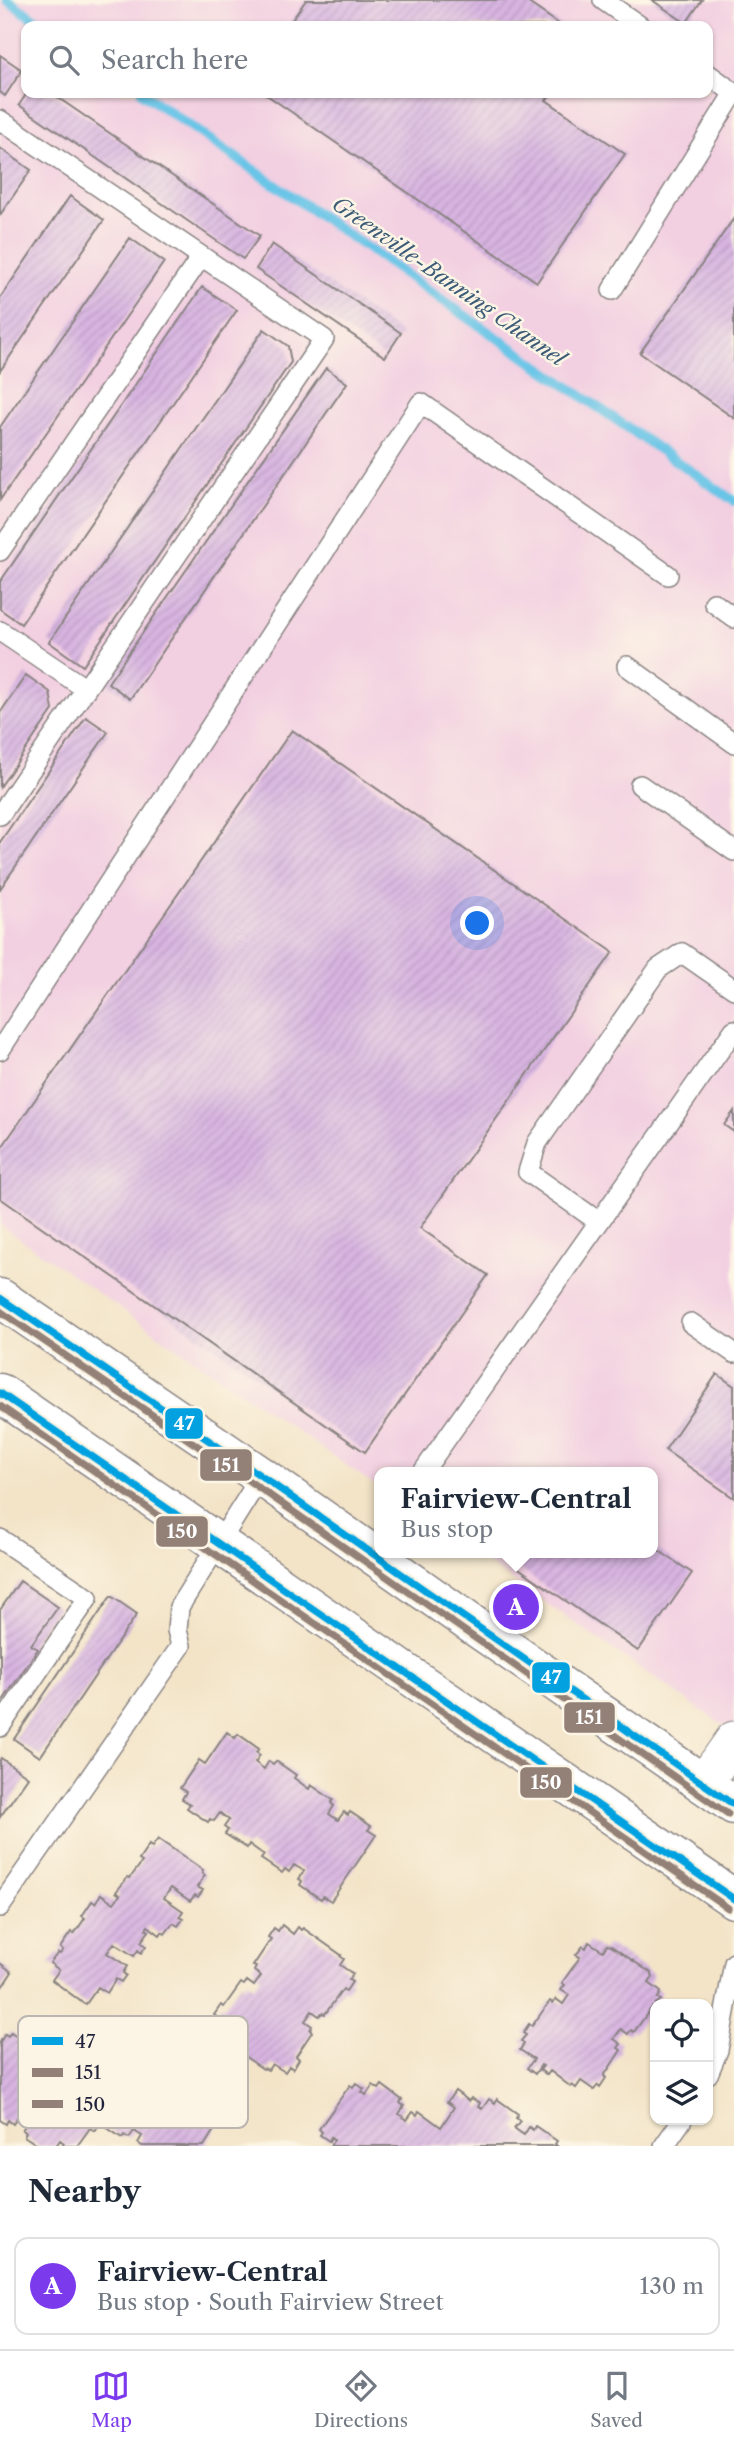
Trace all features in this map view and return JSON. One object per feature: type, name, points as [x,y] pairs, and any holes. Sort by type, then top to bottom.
[{"type":"main road","points":[[0,1298],[261,1475],[374,1542]]},
{"type":"main road","points":[[0,1393],[734,1899]]},
{"type":"main road","points":[[396,1558],[734,1805]]},
{"type":"street","points":[[703,1783],[734,1740]]},
{"type":"lane","points":[[603,0],[633,21]]},
{"type":"lane","points":[[612,290],[734,93],[713,78]]},
{"type":"lane","points":[[0,120],[324,339],[0,815]]},
{"type":"lane","points":[[0,551],[201,257]]},
{"type":"lane","points":[[0,1050],[421,403],[668,575]]},
{"type":"lane","points":[[714,603],[734,618]]},
{"type":"lane","points":[[0,631],[86,689]]},
{"type":"lane","points":[[627,666],[734,743]]},
{"type":"lane","points":[[640,785],[733,847]]},
{"type":"lane","points":[[599,1222],[528,1171],[537,1143],[658,969],[682,953],[734,989]]},
{"type":"lane","points":[[427,1467],[734,1030]]},
{"type":"lane","points":[[691,1323],[734,1353]]},
{"type":"lane","points":[[0,1907],[181,1646],[177,1630],[179,1607],[261,1475]]},
{"type":"lane","points":[[0,1539],[88,1598],[0,1727]]},
{"type":"lane","points":[[713,2062],[718,2050],[734,1963]]},
{"type":"lane","points":[[664,2146],[679,2125]]},
{"type":"shaded area","points":[[0,0],[734,0],[734,1733],[480,1558],[658,1558],[658,1467],[374,1467],[374,1485],[0,1225]]},
{"type":"building","points":[[306,0],[524,0],[555,21],[291,21]]},
{"type":"building","points":[[652,0],[702,0],[687,21],[683,21]]},
{"type":"building","points":[[0,55],[21,72],[5,96],[0,92]]},
{"type":"building","points":[[24,98],[58,98],[260,236],[243,259],[19,105]]},
{"type":"building","points":[[271,98],[548,98],[546,100],[625,154],[537,282]]},
{"type":"building","points":[[0,148],[31,170],[0,215]]},
{"type":"building","points":[[70,196],[104,220],[0,371],[0,298]]},
{"type":"building","points":[[734,218],[734,418],[640,353]]},
{"type":"building","points":[[130,238],[164,262],[0,500],[0,427]]},
{"type":"building","points":[[272,244],[401,333],[385,357],[256,269]]},
{"type":"building","points":[[202,287],[237,310],[21,624],[0,609],[0,582]]},
{"type":"building","points":[[264,329],[288,346],[291,362],[83,666],[49,642]]},
{"type":"building","points":[[326,368],[347,383],[130,699],[108,683]]},
{"type":"building","points":[[26,675],[50,692],[53,710],[0,787],[0,713]]},
{"type":"building","points":[[86,717],[108,732],[0,889],[0,842]]},
{"type":"building","points":[[292,730],[613,952],[420,1228],[488,1275],[365,1452],[0,1198],[0,1150]]},
{"type":"building","points":[[734,1111],[734,1132],[724,1125]]},
{"type":"building","points":[[717,1374],[734,1386],[734,1498],[665,1450]]},
{"type":"building","points":[[658,1550],[692,1573],[638,1651],[510,1562],[513,1558],[658,1558]]},
{"type":"building","points":[[20,1581],[58,1607],[31,1645],[38,1649],[0,1705],[0,1610]]},
{"type":"building","points":[[111,1596],[137,1614],[40,1757],[14,1739]]},
{"type":"building","points":[[227,1732],[235,1738],[238,1734],[259,1749],[256,1752],[260,1755],[255,1762],[264,1769],[269,1761],[273,1764],[276,1761],[296,1775],[294,1778],[309,1789],[311,1785],[333,1800],[331,1803],[334,1806],[329,1814],[338,1820],[344,1812],[348,1815],[350,1812],[371,1826],[368,1830],[376,1835],[331,1901],[323,1896],[321,1899],[300,1885],[302,1881],[299,1879],[304,1871],[294,1865],[289,1872],[285,1869],[282,1873],[261,1859],[264,1855],[249,1844],[247,1848],[225,1834],[228,1830],[224,1827],[229,1820],[220,1813],[214,1821],[210,1819],[208,1822],[187,1808],[190,1804],[182,1799],[186,1792],[180,1788],[199,1760],[205,1764]]},
{"type":"building","points":[[1,1758],[28,1777],[0,1817],[0,1760]]},
{"type":"building","points":[[158,1839],[203,1870],[205,1875],[197,1887],[203,1890],[198,1897],[195,1895],[190,1901],[171,1888],[164,1898],[183,1911],[179,1917],[183,1919],[178,1926],[173,1923],[165,1934],[162,1932],[160,1935],[148,1926],[146,1929],[149,1931],[141,1942],[146,1946],[141,1953],[138,1950],[134,1956],[114,1943],[107,1953],[127,1966],[123,1973],[126,1975],[121,1982],[116,1979],[107,1993],[98,1987],[86,2004],[83,2003],[52,1980],[59,1970],[50,1963],[63,1950],[60,1948],[71,1932],[74,1934],[85,1918],[82,1916],[92,1901],[95,1903],[101,1894],[114,1903],[120,1895],[116,1892],[142,1862],[139,1860],[149,1845],[152,1847]]},
{"type":"building","points":[[282,1925],[293,1934],[298,1927],[301,1930],[303,1928],[341,1955],[344,1959],[340,1965],[353,1974],[349,1980],[352,1982],[346,1991],[343,1989],[325,2014],[319,2016],[312,2011],[305,2021],[312,2026],[312,2032],[296,2056],[299,2059],[293,2069],[289,2066],[285,2072],[272,2064],[268,2070],[263,2069],[248,2059],[248,2016],[214,2015],[221,2005],[224,2007],[241,1983],[244,1985],[247,1981],[254,1986],[261,1976],[254,1971],[256,1967],[253,1966],[271,1939],[268,1937],[274,1928],[278,1931]]},
{"type":"building","points":[[589,1942],[603,1951],[607,1945],[611,1946],[651,1973],[653,1977],[649,1983],[661,1992],[660,1999],[650,1999],[650,2010],[634,2032],[631,2030],[628,2034],[621,2029],[614,2039],[621,2044],[618,2048],[621,2050],[600,2087],[598,2085],[594,2090],[581,2081],[576,2088],[572,2085],[571,2087],[550,2071],[547,2075],[540,2070],[543,2066],[541,2065],[535,2074],[527,2068],[534,2059],[520,2050],[524,2043],[521,2041],[526,2035],[523,2033],[529,2024],[532,2026],[550,2001],[553,2003],[556,1999],[563,2004],[569,1995],[561,1990],[565,1985],[562,1983],[580,1957],[576,1955],[583,1946],[586,1948]]},
{"type":"building","points":[[0,1963],[12,1972],[0,1990]]},
{"type":"building","points":[[11,2032],[18,2037],[18,2116],[13,2124],[8,2120],[6,2124],[0,2120],[0,2042],[5,2034],[8,2036]]},
{"type":"building","points":[[356,2083],[364,2089],[362,2092],[366,2095],[373,2085],[379,2089],[382,2085],[402,2100],[400,2103],[404,2106],[399,2114],[407,2120],[413,2112],[417,2115],[419,2111],[441,2127],[454,2107],[447,2102],[455,2091],[469,2101],[471,2098],[480,2103],[478,2107],[482,2109],[489,2099],[495,2103],[497,2099],[518,2114],[516,2118],[520,2121],[514,2128],[524,2135],[529,2127],[533,2130],[535,2126],[557,2141],[557,2146],[330,2146],[334,2140],[331,2137],[329,2141],[320,2135],[322,2132],[319,2129],[350,2085],[353,2087]]},
{"type":"building","points":[[90,2128],[77,2146],[62,2146],[64,2143],[60,2140],[56,2146],[39,2146],[24,2136],[26,2132],[22,2130]]},
{"type":"building","points":[[107,2128],[215,2128],[204,2146],[142,2146],[138,2143],[142,2136],[134,2131],[129,2138],[124,2135],[122,2138]]},
{"type":"waterway","name":"Greenville-Banning Channel","points":[[7,0],[38,21]]},
{"type":"waterway","name":"Greenville-Banning Channel","points":[[149,98],[734,501]]},
{"type":"transit line","name":"47","points":[[0,1298],[374,1555]]},
{"type":"transit line","name":"151","points":[[0,1311],[728,1814]]},
{"type":"transit line","name":"47","points":[[0,1393],[734,1899]]},
{"type":"transit line","name":"150","points":[[0,1406],[728,1908]]},
{"type":"transit line","name":"47","points":[[379,1558],[734,1805]]},
{"type":"place","name":"Fairview-Central","points":[[516,1607]]}]
